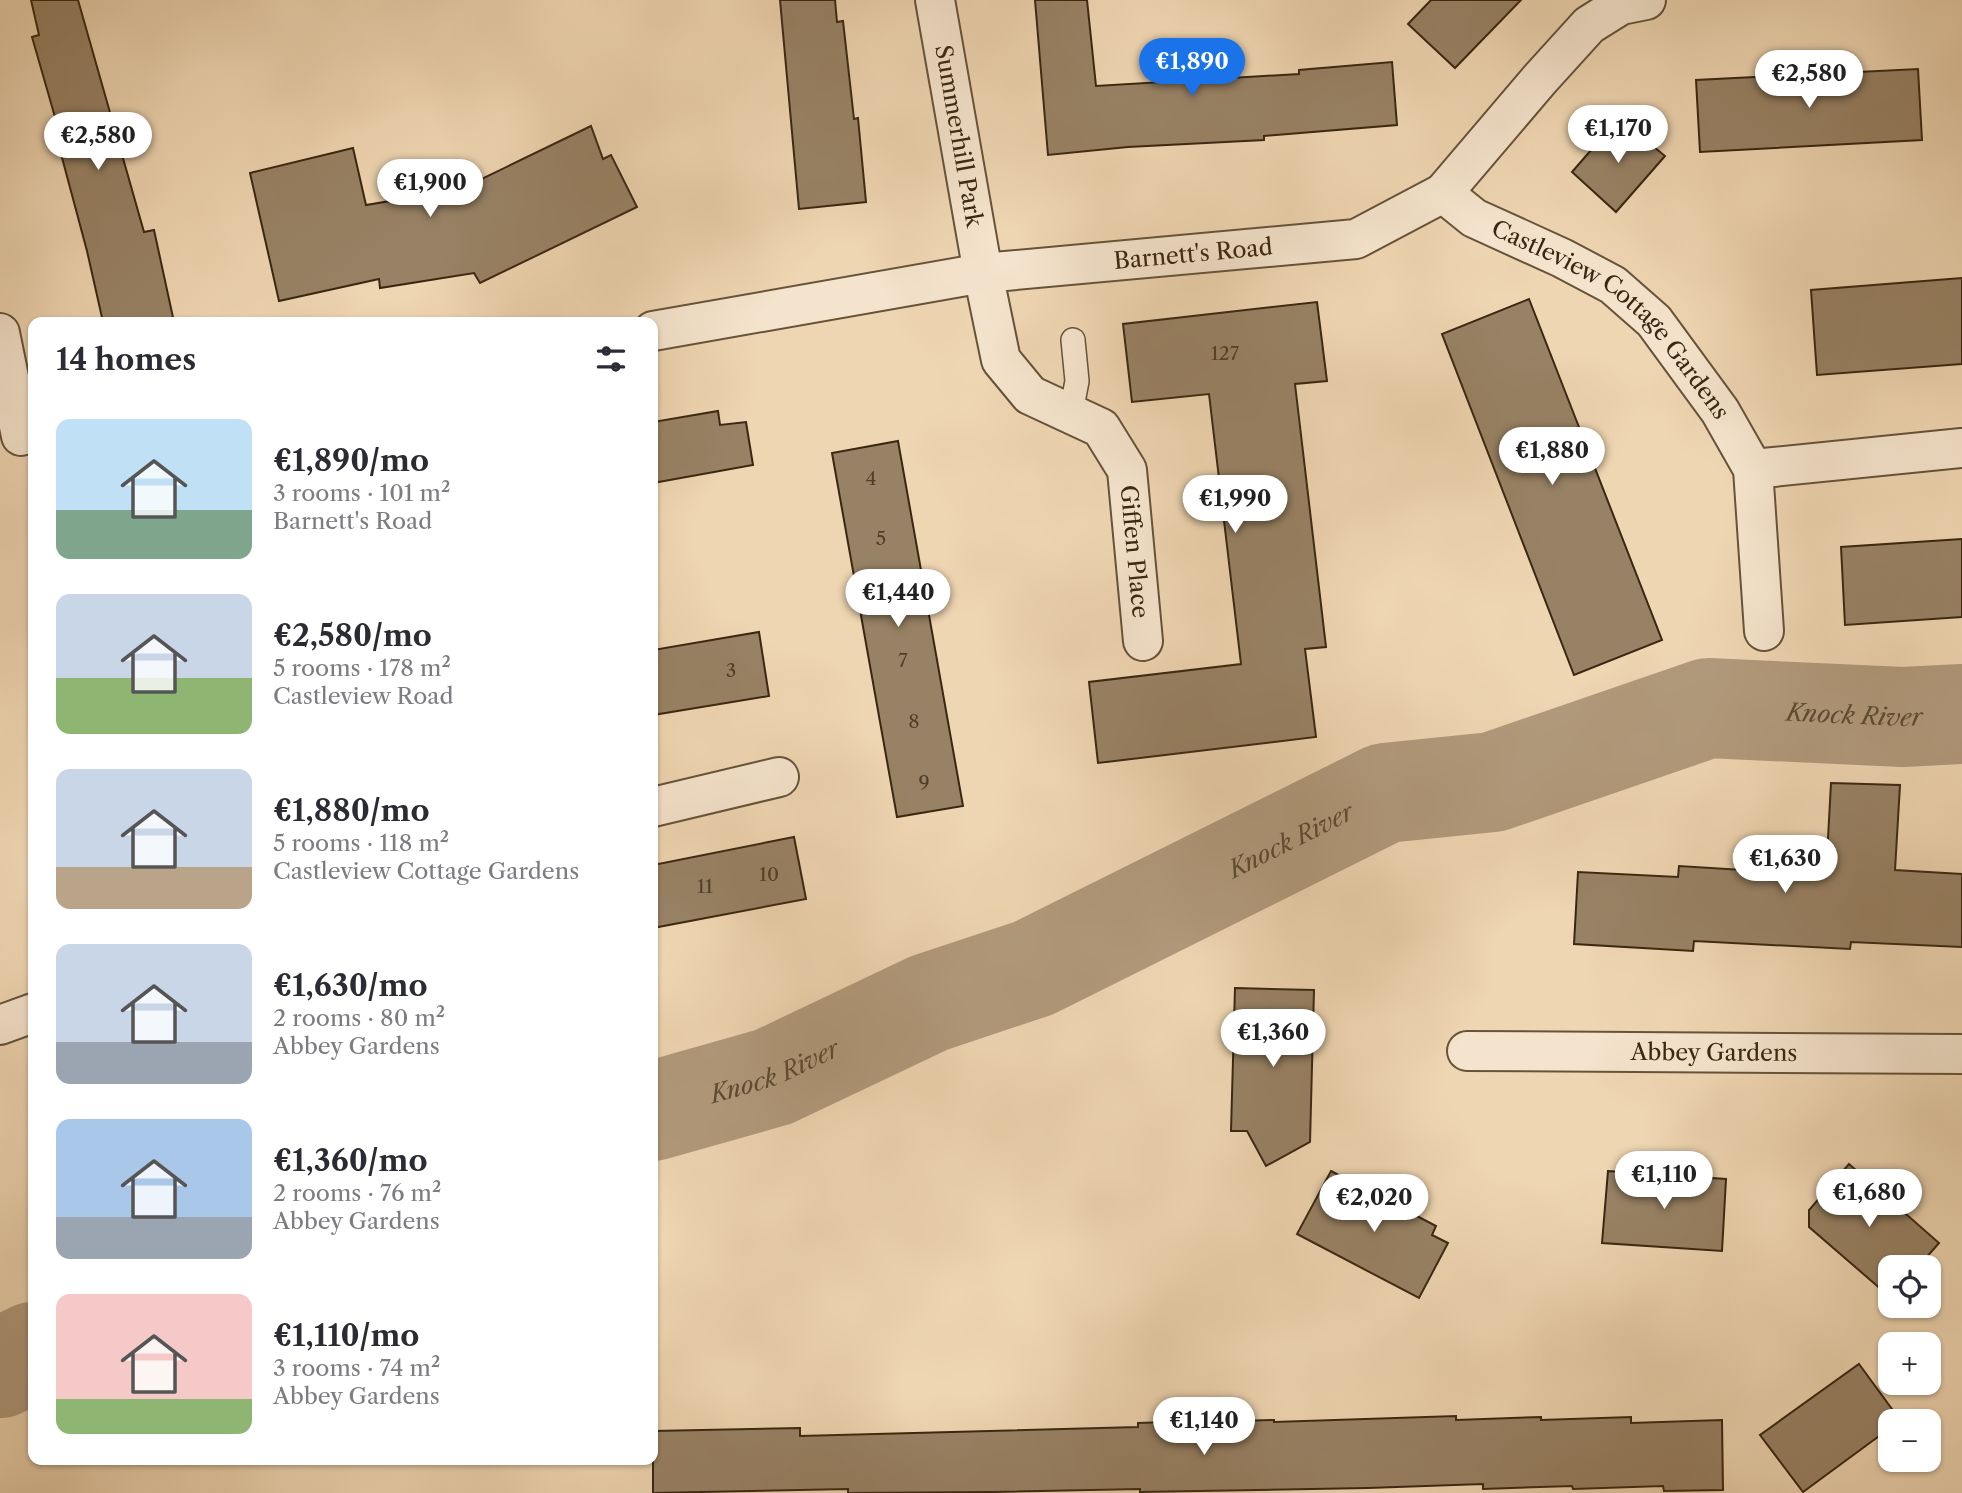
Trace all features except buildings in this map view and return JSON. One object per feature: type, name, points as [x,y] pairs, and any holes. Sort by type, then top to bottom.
[{"type":"street","name":"Summerhill Park","points":[[935,0],[983,273]]},
{"type":"street","name":"Barnett's Road","points":[[658,330],[983,273],[1356,239],[1443,193],[1589,25],[1621,5],[1646,0]]},
{"type":"street","name":"Castleview Cottage Gardens","points":[[1443,193],[1474,218],[1614,285],[1654,321],[1720,411],[1753,469],[1764,631]]},
{"type":"street","name":"Giffen Place","points":[[983,273],[1001,360],[1030,395],[1101,428],[1127,470],[1143,641]]},
{"type":"street","points":[[0,333],[18,437]]},
{"type":"street","points":[[1753,469],[1962,448]]},
{"type":"street","points":[[658,806],[779,777]]},
{"type":"street","points":[[0,1025],[28,1015]]},
{"type":"street","name":"Abbey Gardens","points":[[1467,1051],[1962,1054]]},
{"type":"lane","points":[[1071,413],[1077,381],[1073,340]]},
{"type":"waterway","name":"Knock River","points":[[658,1110],[773,1077],[929,1003],[1034,968],[1385,793],[1493,782],[1708,708],[1903,717],[1962,714]]},
{"type":"waterway","name":"Knock River","points":[[0,1368],[28,1354]]}]
